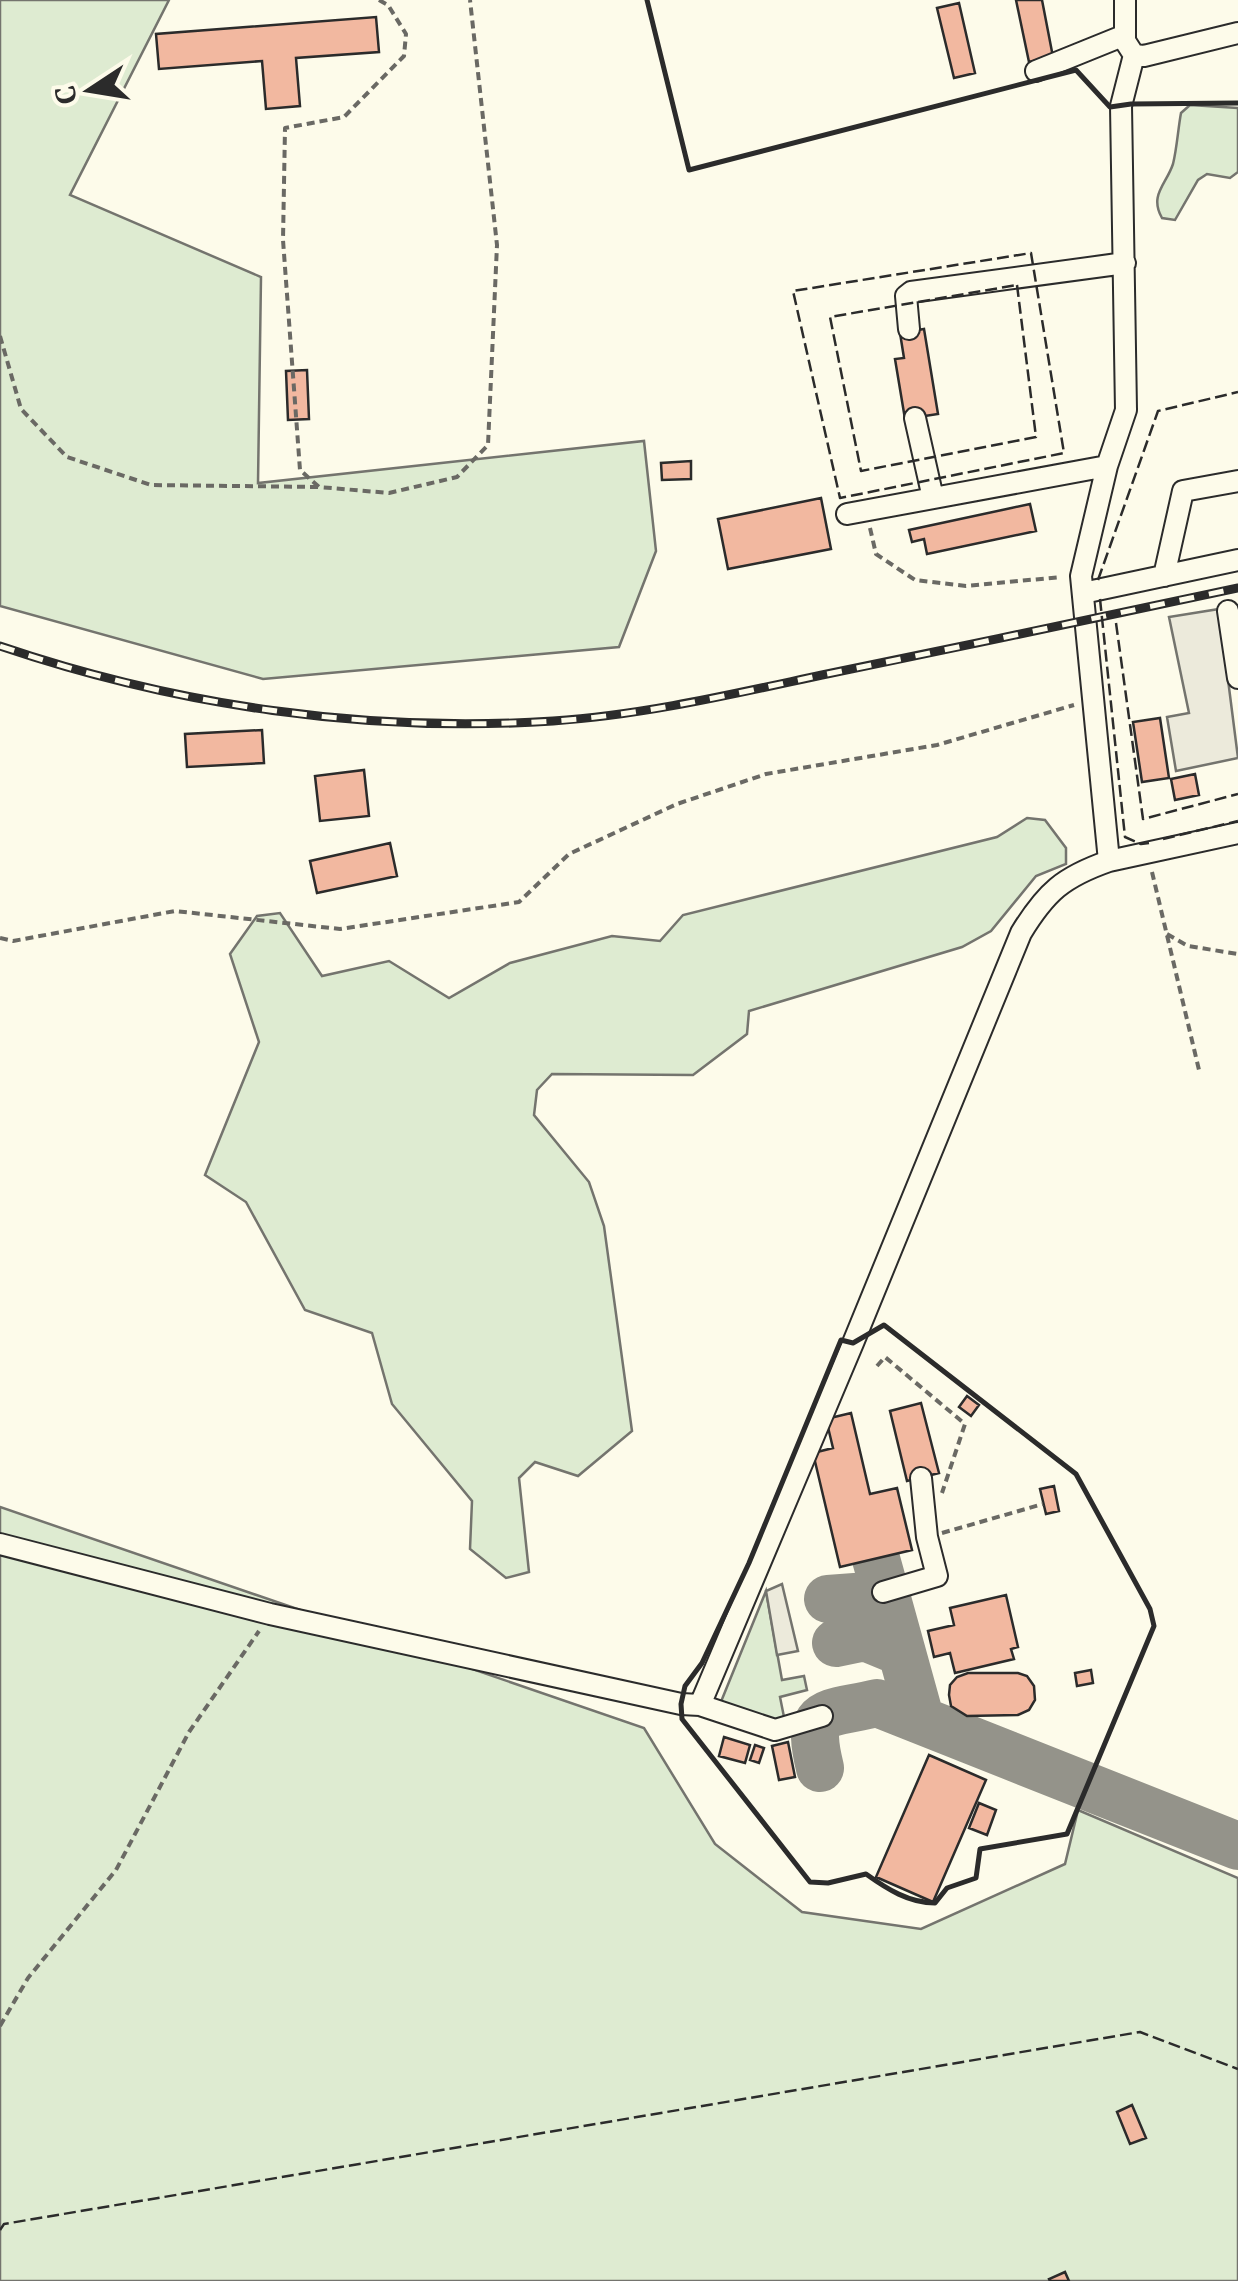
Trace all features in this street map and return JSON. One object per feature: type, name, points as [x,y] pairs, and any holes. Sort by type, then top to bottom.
[{"type":"street","points":[[1109,861],[1082,584],[1107,466],[1126,410],[1121,106],[1130,45],[1125,0]]},
{"type":"street","points":[[1130,45],[1144,56],[1238,33]]},
{"type":"street","points":[[1036,71],[1130,45]]},
{"type":"street","points":[[910,329],[906,296],[911,292],[1125,263]]},
{"type":"street","points":[[916,418],[933,498]]},
{"type":"street","points":[[856,512],[1107,466]]},
{"type":"street","points":[[1164,576],[1184,491],[1238,481]]},
{"type":"street","points":[[1082,584],[1164,576],[1238,560]]},
{"type":"street","points":[[1228,611],[1238,678]]},
{"type":"street","points":[[700,1704],[1021,934],[1042,899],[1089,868],[1109,861],[1238,833]]},
{"type":"street","points":[[884,1592],[937,1576],[927,1537],[921,1478]]},
{"type":"street","points":[[0,1544],[270,1614],[681,1704],[700,1704],[775,1730],[822,1716]]},
{"type":"path","points":[[319,487],[300,470],[283,240],[285,128],[344,117],[404,56],[406,34],[388,5],[379,0]]},
{"type":"path","points":[[0,336],[20,409],[66,457],[152,485],[319,487],[389,493],[457,476],[488,444],[497,245],[470,0]]},
{"type":"path","points":[[856,512],[876,554],[915,580],[966,586],[1082,584]]},
{"type":"path","points":[[0,938],[13,941],[175,911],[340,929],[519,902],[569,854],[677,804],[766,774],[936,744],[1093,700]]},
{"type":"path","points":[[1147,853],[1199,1070]]},
{"type":"path","points":[[1166,934],[1188,946],[1238,954]]},
{"type":"path","points":[[877,1366],[885,1357],[964,1424],[942,1494]]},
{"type":"path","points":[[927,1537],[1044,1504]]},
{"type":"path","points":[[0,2026],[28,1978],[116,1870],[189,1732],[270,1614]]},
{"type":"green space","points":[[0,0],[169,0],[70,195],[261,277],[258,483],[644,441],[656,551],[619,647],[263,679],[0,606]]},
{"type":"green space","points":[[1190,105],[1238,108],[1238,172],[1230,178],[1207,174],[1198,180],[1175,220],[1162,218],[1158,196],[1173,164],[1181,113]]},
{"type":"green space","points":[[1027,818],[1045,820],[1066,848],[1066,864],[1036,876],[991,931],[962,947],[749,1011],[747,1034],[693,1075],[552,1074],[537,1090],[534,1115],[589,1182],[604,1226],[632,1431],[578,1476],[535,1462],[519,1478],[529,1572],[506,1578],[470,1549],[472,1501],[392,1404],[372,1333],[305,1310],[246,1202],[205,1175],[259,1042],[230,954],[257,916],[280,913],[322,976],[389,961],[449,998],[510,963],[612,936],[660,941],[683,915],[997,837]]},
{"type":"green space","points":[[0,1507],[644,1728],[715,1844],[802,1912],[921,1929],[1065,1864],[1078,1810],[1238,1878],[1238,2281],[0,2281]]},
{"type":"green space","points":[[766,1591],[782,1680],[804,1676],[807,1690],[780,1697],[786,1727],[716,1714]]},
{"type":"shaded area","points":[[1219,609],[1238,758],[1176,771],[1167,717],[1189,713],[1169,617]]},
{"type":"shaded area","points":[[782,1584],[798,1651],[777,1655],[766,1591]]},
{"type":"building","points":[[1016,0],[1042,0],[1053,57],[1029,62]]},
{"type":"building","points":[[959,3],[975,73],[954,78],[937,8]]},
{"type":"building","points":[[376,17],[379,52],[296,58],[300,106],[266,109],[262,61],[159,69],[156,34]]},
{"type":"building","points":[[924,329],[938,414],[905,419],[895,359],[904,358],[900,333]]},
{"type":"building","points":[[307,370],[309,419],[288,420],[286,371]]},
{"type":"building","points":[[691,461],[691,479],[662,480],[661,463]]},
{"type":"building","points":[[821,498],[831,549],[728,569],[718,519]]},
{"type":"building","points":[[1030,504],[1036,531],[927,554],[924,539],[912,542],[909,530]]},
{"type":"building","points":[[1160,718],[1169,778],[1142,782],[1133,722]]},
{"type":"building","points":[[262,730],[264,763],[187,767],[185,734]]},
{"type":"building","points":[[364,770],[369,816],[320,821],[315,776]]},
{"type":"building","points":[[1195,774],[1199,795],[1175,800],[1171,779]]},
{"type":"building","points":[[390,843],[397,876],[317,893],[310,861]]},
{"type":"building","points":[[967,1396],[979,1405],[971,1416],[959,1407]]},
{"type":"building","points":[[921,1403],[939,1473],[907,1481],[890,1411]]},
{"type":"building","points":[[851,1413],[870,1494],[897,1488],[912,1550],[840,1567],[813,1453],[833,1448],[826,1419]]},
{"type":"building","points":[[1054,1486],[1059,1511],[1046,1514],[1040,1489]]},
{"type":"building","points":[[1006,1595],[1018,1647],[1011,1649],[1014,1659],[955,1673],[950,1653],[934,1657],[928,1631],[954,1625],[950,1608]]},
{"type":"building","points":[[1091,1670],[1093,1683],[1077,1686],[1075,1673]]},
{"type":"building","points":[[968,1673],[1027,1676],[1034,1686],[1035,1700],[1029,1710],[1018,1715],[967,1716],[951,1706],[949,1695],[950,1685]]},
{"type":"building","points":[[724,1737],[750,1745],[745,1763],[719,1756]]},
{"type":"building","points":[[788,1742],[795,1777],[779,1780],[772,1746]]},
{"type":"building","points":[[755,1745],[764,1748],[759,1763],[750,1760]]},
{"type":"building","points":[[929,1755],[986,1780],[933,1902],[876,1877]]},
{"type":"building","points":[[979,1803],[996,1810],[987,1835],[969,1828]]},
{"type":"building","points":[[1132,2105],[1146,2138],[1130,2144],[1117,2112]]},
{"type":"building","points":[[1065,2272],[1069,2281],[1050,2281],[1049,2279]]},
{"type":"taxiway","points":[[876,1559],[920,1718]]},
{"type":"taxiway","points":[[828,1599],[855,1597],[888,1611]]},
{"type":"taxiway","points":[[836,1643],[865,1637],[899,1651]]},
{"type":"taxiway","points":[[820,1768],[815,1734],[823,1717],[877,1703],[1238,1846]]},
{"type":"railway","points":[[0,646],[135,685],[273,710],[413,723],[553,721],[688,703],[1238,588]]},
{"type":"fence","points":[[1031,253],[1064,453],[840,498],[793,291],[1031,253]]},
{"type":"fence","points":[[1017,285],[1036,437],[861,471],[830,317],[1017,285]]},
{"type":"fence","points":[[1098,580],[1158,411],[1238,392]]},
{"type":"fence","points":[[1100,599],[1125,837],[1149,843]]},
{"type":"fence","points":[[1116,623],[1143,819],[1238,794]]},
{"type":"fence","points":[[1163,839],[1238,821]]},
{"type":"fence","points":[[0,2230],[4,2224],[1140,2032],[1238,2069]]},
{"type":"wall","points":[[647,0],[689,170],[1076,70],[1110,107],[1238,103]]},
{"type":"wall","points":[[884,1325],[1076,1474],[1150,1609],[1154,1626],[1067,1834],[980,1849],[976,1878],[947,1888],[935,1903],[907,1898],[866,1874],[828,1883],[810,1882],[682,1719],[685,1686],[702,1663],[749,1563],[841,1340],[853,1343],[884,1325]]}]
